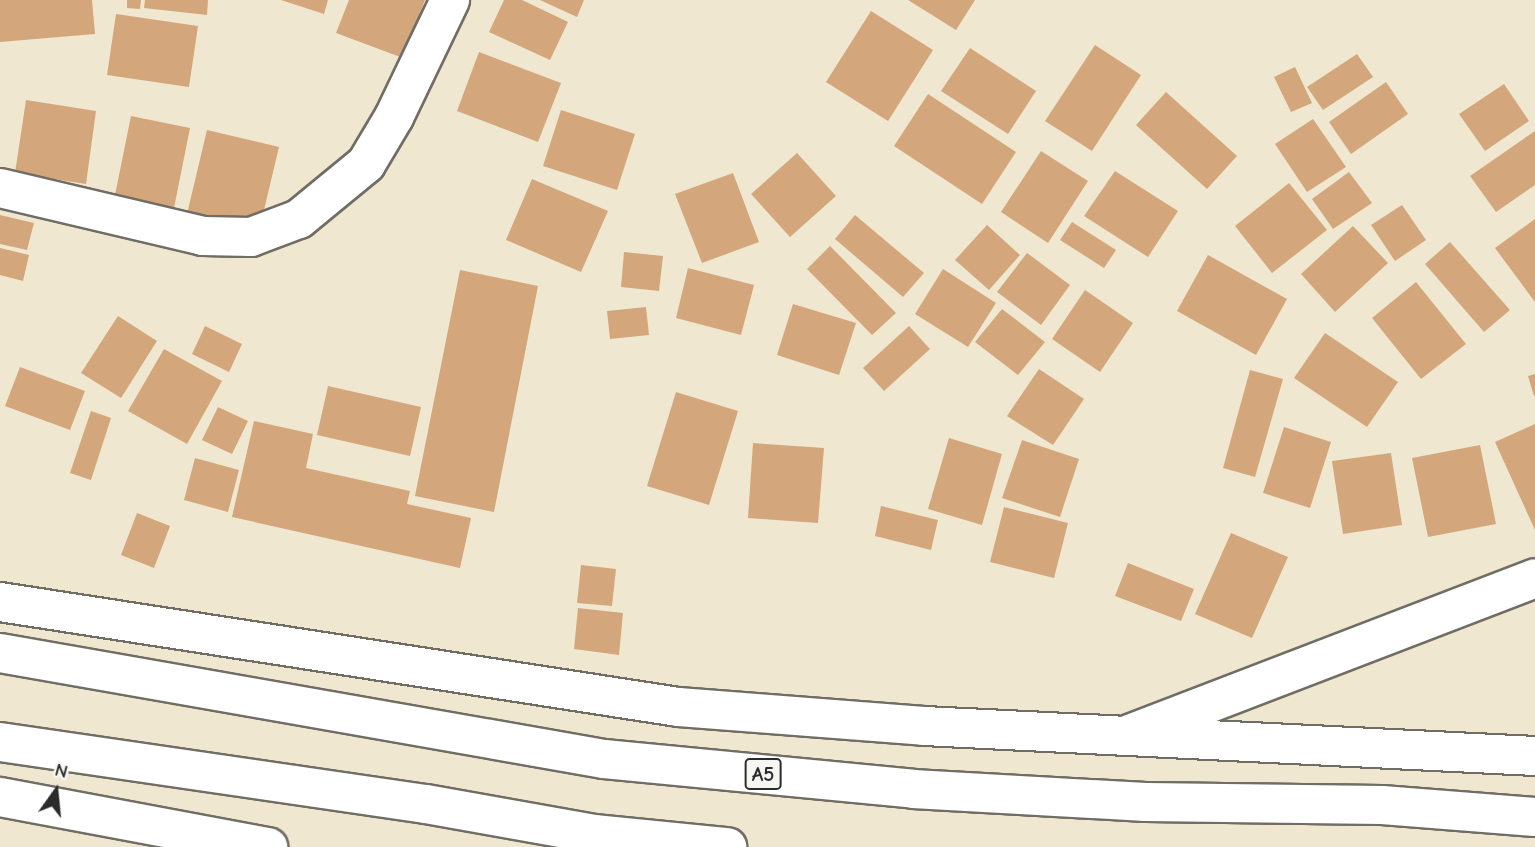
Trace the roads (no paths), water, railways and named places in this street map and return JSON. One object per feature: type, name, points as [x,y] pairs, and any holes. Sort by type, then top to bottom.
[{"type":"main road","points":[[0,188],[203,236],[251,237],[299,219],[366,164],[394,117],[450,0]]},
{"type":"main road","points":[[1127,735],[1535,578]]},
{"type":"main road","points":[[0,602],[678,707],[1127,735],[1535,756]]},
{"type":"main road","name":"A5","points":[[0,653],[604,759],[913,789],[1146,803],[1382,806],[1535,817]]},
{"type":"main road","points":[[0,742],[426,804],[594,834],[727,847]]},
{"type":"main road","points":[[0,797],[268,847]]}]
